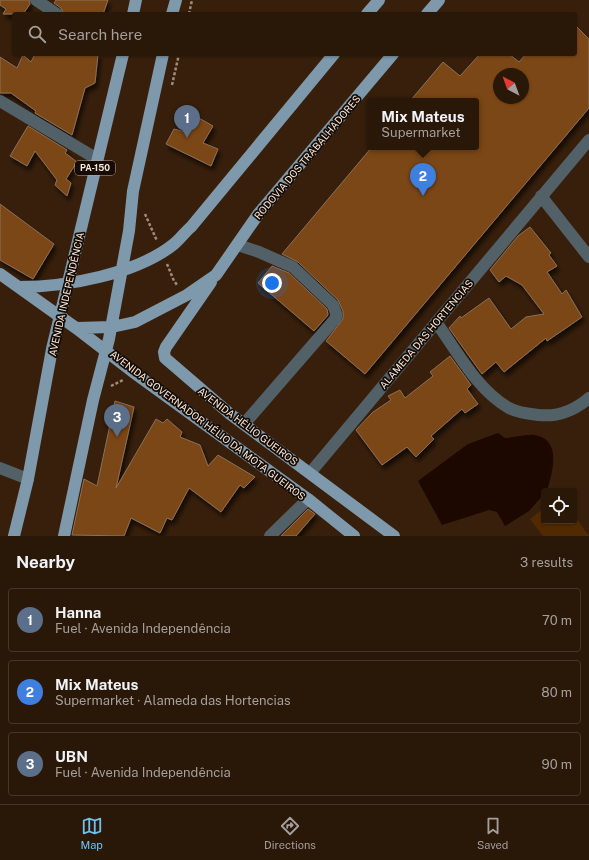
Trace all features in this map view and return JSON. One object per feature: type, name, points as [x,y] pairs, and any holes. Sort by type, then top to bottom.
[{"type":"main road","points":[[133,12],[136,0]]},
{"type":"main road","points":[[173,12],[176,0]]},
{"type":"main road","points":[[369,12],[379,0]]},
{"type":"main road","points":[[429,12],[439,0]]},
{"type":"main road","name":"AVENIDA INDEPENDÊNCIA","points":[[14,536],[28,479],[52,349],[121,56]]},
{"type":"main road","points":[[64,536],[93,400],[107,351],[112,327],[122,270],[133,190],[162,56]]},
{"type":"main road","points":[[19,287],[54,286],[122,270],[154,257],[174,244],[191,227],[332,56]]},
{"type":"main road","name":"RODOVIA DOS TRABALHADORES","points":[[76,328],[112,327],[135,322],[192,292],[216,274],[238,245],[259,213],[391,56]]},
{"type":"main road","points":[[1,274],[60,317]]},
{"type":"main road","name":"AVENIDA HÉLIO GUEIROS","points":[[216,274],[166,347],[164,352],[165,358],[195,386],[394,536]]},
{"type":"main road","name":"AVENIDA GOVERNADOR HÉLIO DA MOTA GUEIROS","points":[[60,317],[137,375],[308,499],[354,536]]},
{"type":"street","points":[[36,0],[53,12]]},
{"type":"street","points":[[0,101],[97,159]]},
{"type":"street","name":"ALAMEDA DAS HORTENCIAS","points":[[310,473],[589,140]]},
{"type":"street","points":[[541,196],[589,257]]},
{"type":"street","points":[[238,245],[259,252],[293,267],[333,305],[336,313],[336,318],[244,424]]},
{"type":"street","points":[[436,322],[478,380],[495,398],[510,409],[527,414],[548,416],[565,413],[589,398]]},
{"type":"street","points":[[0,468],[28,479]]},
{"type":"street","points":[[270,536],[308,499]]},
{"type":"path","points":[[189,12],[192,0]]},
{"type":"shaded area","points":[[498,433],[505,438],[534,435],[543,438],[549,443],[553,458],[553,466],[548,488],[541,488],[541,497],[529,511],[505,526],[497,512],[489,510],[442,525],[418,481],[468,444]]},
{"type":"shaded area","points":[[541,510],[541,524],[577,524],[577,519],[589,536],[543,536],[530,519]]},
{"type":"building","points":[[0,0],[29,0],[30,4],[24,12],[12,12],[12,14],[3,14],[6,9],[0,5]]},
{"type":"building","points":[[56,0],[108,0],[104,12],[63,12],[61,8],[54,3]]},
{"type":"building","points":[[577,27],[589,39],[589,108],[365,374],[326,341],[343,319],[343,311],[338,300],[298,262],[282,254],[369,150],[479,150],[479,98],[413,98],[443,62],[460,76],[478,56],[512,56],[519,62],[524,56],[577,56]]},
{"type":"building","points":[[23,56],[31,62],[34,56],[98,56],[95,83],[85,88],[72,135],[35,113],[36,111],[11,93],[0,93],[0,57],[17,68]]},
{"type":"building","points":[[197,117],[213,126],[203,143],[218,149],[211,166],[166,144],[174,129],[190,133]]},
{"type":"building","points":[[28,126],[67,150],[65,153],[77,162],[66,179],[71,183],[67,196],[55,185],[57,180],[35,151],[27,166],[10,156]]},
{"type":"building","points":[[0,204],[54,244],[33,279],[0,260]]},
{"type":"building","points":[[530,227],[551,253],[549,255],[557,266],[547,272],[562,294],[566,290],[582,317],[547,341],[546,338],[504,372],[496,362],[482,374],[449,328],[460,316],[461,318],[489,298],[511,329],[526,317],[544,314],[522,285],[506,276],[499,282],[490,270],[518,236]]},
{"type":"building","points":[[272,266],[289,273],[327,309],[328,315],[314,331],[258,283]]},
{"type":"building","points":[[450,356],[471,385],[467,389],[478,404],[465,413],[462,409],[431,436],[434,439],[416,457],[407,447],[382,465],[356,430],[373,412],[391,400],[388,396],[400,390],[405,398],[433,376],[430,372]]},
{"type":"building","points":[[115,401],[134,407],[116,488],[156,419],[163,423],[167,419],[182,432],[180,437],[200,445],[208,466],[218,455],[255,477],[244,488],[240,485],[221,512],[189,488],[172,520],[167,518],[160,533],[131,518],[124,536],[72,535],[84,479],[97,486]]},
{"type":"building","points":[[308,509],[315,514],[296,536],[281,536]]},
{"type":"place","name":"Hanna","points":[[187,138]]},
{"type":"place","name":"Mix Mateus","points":[[423,196]]},
{"type":"place","name":"UBN","points":[[117,437]]}]
